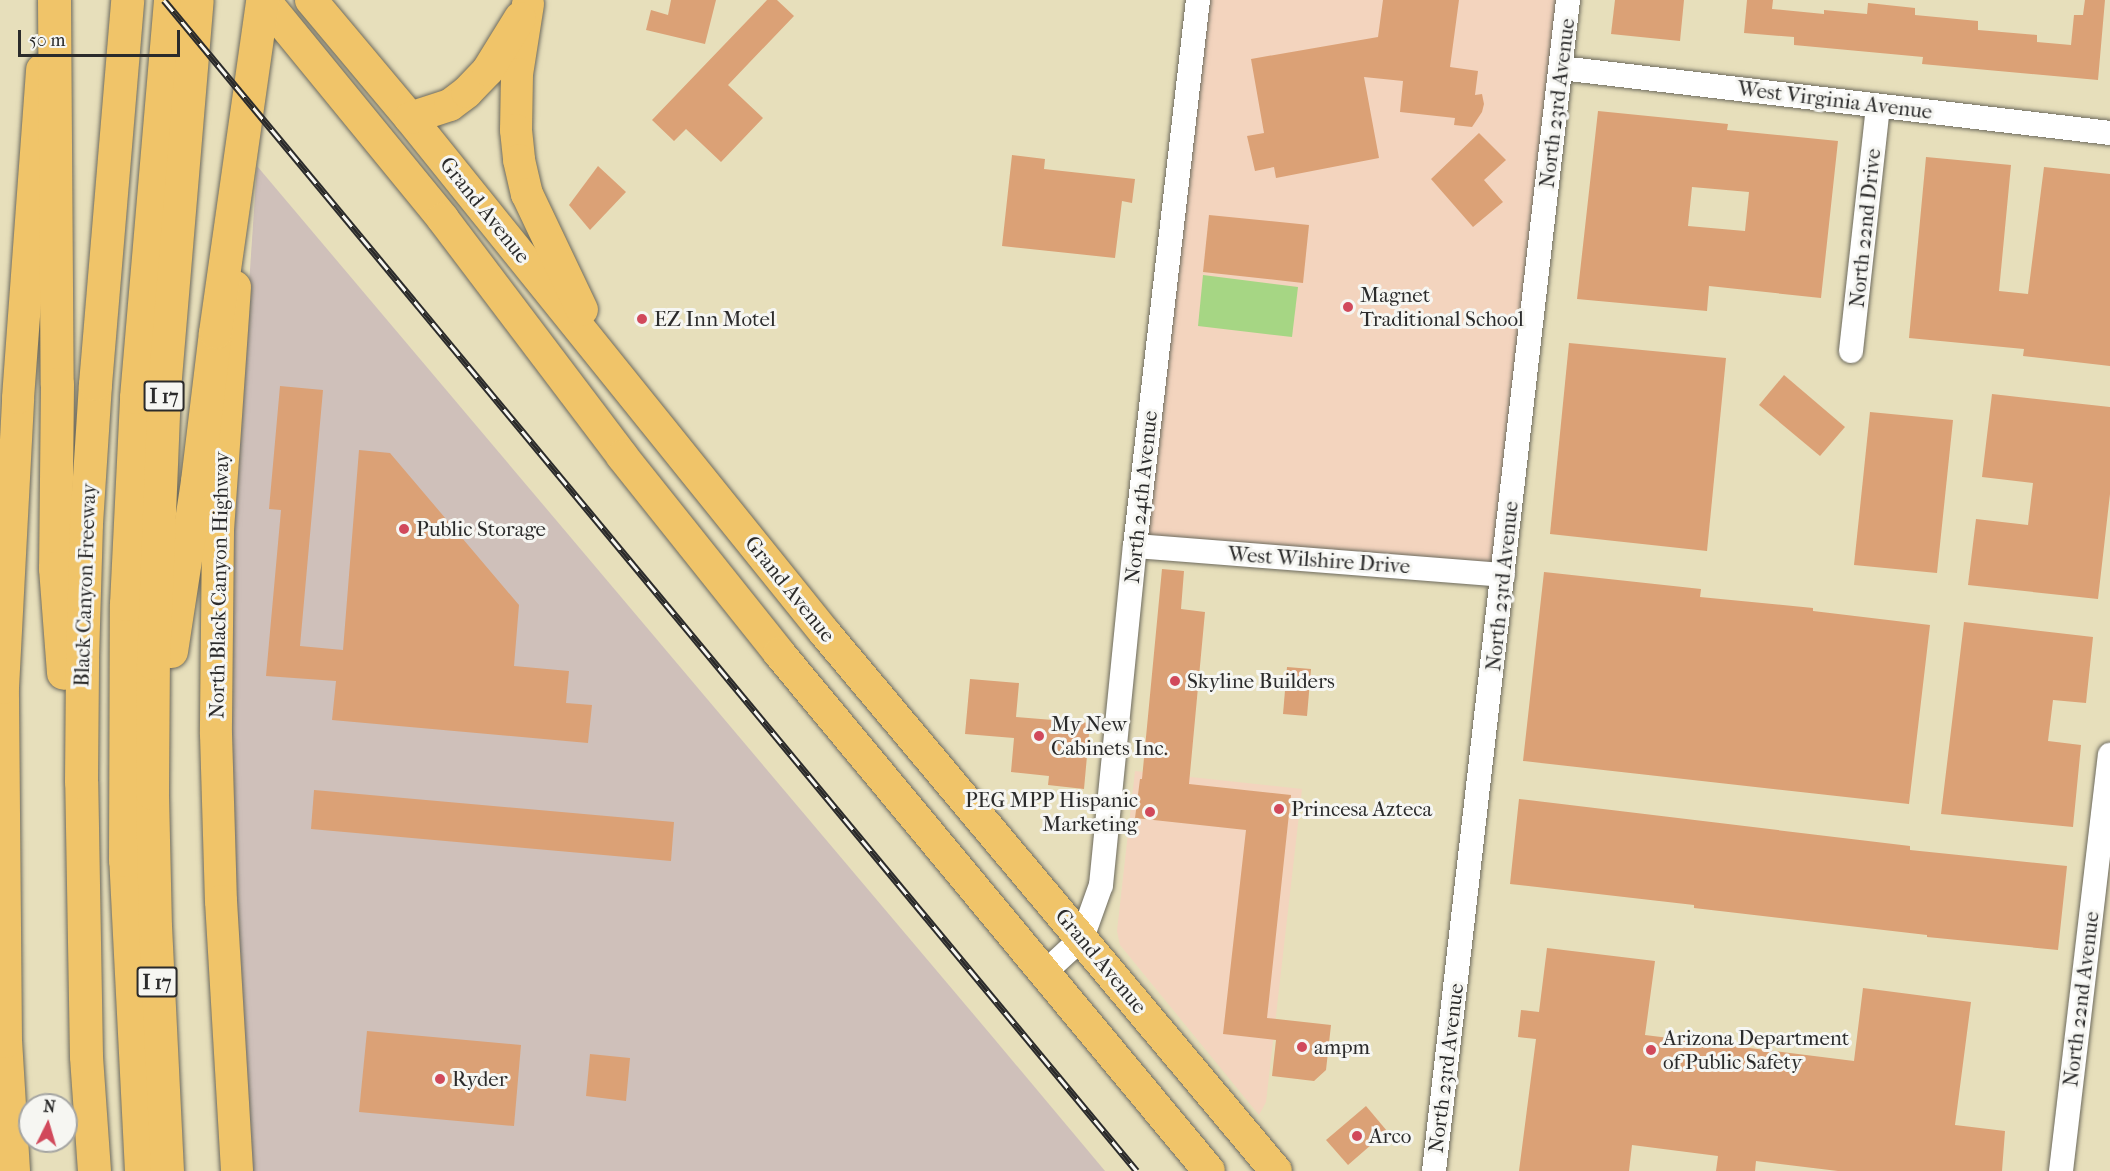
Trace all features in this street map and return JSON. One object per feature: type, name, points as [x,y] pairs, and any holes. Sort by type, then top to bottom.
[{"type":"highway","points":[[54,0],[57,384],[55,568],[82,879]]},
{"type":"highway","name":"Black Canyon Freeway","points":[[94,1171],[86,1056],[82,879],[82,669],[86,523],[127,0]]},
{"type":"highway","points":[[141,1171],[125,860],[126,604],[136,397],[170,0]]},
{"type":"highway","name":"I 17","points":[[167,1171],[159,1031],[152,793],[153,663],[165,389],[196,0]]},
{"type":"highway","name":"North Black Canyon Highway","points":[[251,74],[263,0]]},
{"type":"highway","points":[[152,793],[158,733],[197,481],[251,74]]},
{"type":"main road","points":[[14,1171],[6,1042],[3,688],[19,387],[38,114],[50,0]]},
{"type":"main road","name":"Grand Avenue","points":[[263,0],[443,219],[622,456],[1043,974],[1209,1171]]},
{"type":"main road","points":[[410,118],[450,105],[467,92],[488,70],[529,2]]},
{"type":"main road","points":[[529,2],[517,74],[516,130],[519,160],[527,194],[543,232],[600,352]]},
{"type":"main road","name":"Grand Avenue","points":[[314,4],[410,118],[825,633],[1276,1171]]},
{"type":"main road","name":"North Black Canyon Highway","points":[[237,1171],[221,901],[216,745],[218,531],[251,74]]},
{"type":"street","name":"North 24th Avenue","points":[[1043,974],[1082,938],[1101,885],[1135,546],[1198,0]]},
{"type":"street","name":"North 23rd Avenue","points":[[1434,1171],[1569,0]]},
{"type":"street","name":"West Virginia Avenue","points":[[1561,68],[2110,133]]},
{"type":"street","name":"North 22nd Drive","points":[[1851,351],[1878,106]]},
{"type":"street","name":"West Wilshire Drive","points":[[1135,546],[1503,574]]},
{"type":"street","name":"North 22nd Avenue","points":[[2061,1171],[2106,816],[2110,755]]},
{"type":"shaded area","name":"Magnet Traditional School","points":[[1198,0],[1569,0],[1503,575],[1135,546]]},
{"type":"shaded area","points":[[257,166],[1105,1171],[250,1171],[231,838],[231,551]]},
{"type":"shaded area","points":[[1135,771],[1302,789],[1266,1102],[1259,1115],[1120,945],[1117,931]]},
{"type":"green space","points":[[1203,275],[1298,287],[1292,337],[1198,326]]},
{"type":"building","points":[[671,0],[716,0],[705,44],[646,30],[651,10],[668,15]]},
{"type":"building","points":[[767,0],[777,0],[794,16],[728,85],[763,118],[721,162],[686,129],[674,141],[652,120]]},
{"type":"building","points":[[1383,0],[1459,0],[1450,67],[1478,71],[1475,95],[1482,94],[1484,104],[1482,112],[1472,127],[1454,125],[1455,118],[1400,112],[1403,81],[1364,77],[1379,158],[1276,178],[1274,167],[1255,171],[1247,136],[1264,133],[1251,59],[1378,37]]},
{"type":"building","points":[[1615,0],[1684,0],[1680,41],[1611,34]]},
{"type":"building","points":[[1747,0],[1773,0],[1772,9],[1824,14],[1824,10],[1867,14],[1868,3],[1915,8],[1915,15],[1978,21],[1978,30],[2037,35],[2037,42],[2071,45],[2074,15],[2083,15],[2085,0],[2105,0],[2098,80],[1922,64],[1923,57],[1794,45],[1794,37],[1744,33]]},
{"type":"building","points":[[1598,111],[1728,124],[1727,130],[1838,141],[1821,298],[1709,286],[1707,311],[1577,299]],"holes":[[[1692,187],[1749,192],[1745,231],[1688,226]]]},
{"type":"building","points":[[1479,133],[1506,160],[1484,180],[1503,202],[1473,227],[1431,179]]},
{"type":"building","points":[[1012,155],[1045,159],[1044,169],[1135,179],[1132,203],[1122,201],[1115,258],[1002,246]]},
{"type":"building","points":[[1926,157],[2011,165],[1999,291],[2028,294],[2044,167],[2110,174],[2110,366],[2023,356],[2024,349],[1909,338]]},
{"type":"building","points":[[598,166],[626,192],[590,230],[569,205]]},
{"type":"building","points":[[1209,215],[1309,225],[1303,283],[1203,272]]},
{"type":"building","points":[[1569,343],[1726,358],[1707,551],[1550,534]]},
{"type":"building","points":[[1784,375],[1845,427],[1820,456],[1759,405]]},
{"type":"building","points":[[280,386],[323,390],[300,646],[343,650],[359,450],[390,453],[519,605],[514,666],[569,671],[566,703],[592,705],[588,743],[332,720],[336,681],[266,676],[281,510],[269,509]]},
{"type":"building","points":[[1992,394],[2110,407],[2110,494],[2098,599],[1968,585],[1976,519],[2028,525],[2033,483],[1982,477]]},
{"type":"building","points":[[1870,412],[1953,420],[1937,573],[1854,565]]},
{"type":"building","points":[[1162,569],[1184,571],[1181,609],[1205,612],[1189,784],[1291,795],[1267,1018],[1331,1025],[1326,1070],[1314,1081],[1272,1076],[1276,1040],[1223,1034],[1246,830],[1135,818],[1140,779],[1142,779]]},
{"type":"building","points":[[1544,572],[1701,589],[1700,597],[1813,608],[1813,611],[1930,625],[1909,804],[1523,761]]},
{"type":"building","points":[[1964,622],[2093,637],[2086,703],[2053,700],[2048,741],[2081,745],[2073,827],[1941,814]]},
{"type":"building","points":[[1287,667],[1311,669],[1307,716],[1283,714]]},
{"type":"building","name":"My New Cabinets Inc.","points":[[970,679],[1019,683],[1016,717],[1090,723],[1084,789],[1048,785],[1049,776],[1011,772],[1014,738],[965,734]]},
{"type":"building","points":[[314,790],[674,822],[671,861],[311,829]]},
{"type":"building","points":[[1519,799],[1910,846],[1910,850],[2067,866],[2058,950],[1927,937],[1927,935],[1694,908],[1694,905],[1510,884]]},
{"type":"building","name":"Arizona Department of Public Safety","points":[[1547,948],[1655,961],[1645,1035],[1854,1061],[1863,988],[1971,1002],[1955,1125],[2005,1131],[2002,1171],[1838,1171],[1756,1161],[1755,1171],[1716,1171],[1718,1156],[1632,1145],[1629,1171],[1519,1171],[1536,1039],[1518,1037],[1521,1010],[1539,1012]]},
{"type":"building","name":"Ryder","points":[[367,1031],[521,1045],[514,1126],[359,1112]]},
{"type":"building","points":[[590,1054],[630,1058],[626,1101],[586,1096]]},
{"type":"building","name":"Arco","points":[[1366,1106],[1387,1131],[1348,1165],[1326,1140]]},
{"type":"railway","points":[[164,0],[1137,1171]]},
{"type":"place","name":"Magnet Traditional School","points":[[1348,307]]},
{"type":"place","name":"EZ Inn Motel","points":[[642,319]]},
{"type":"place","name":"Public Storage","points":[[404,529]]},
{"type":"place","name":"Skyline Builders","points":[[1175,681]]},
{"type":"place","name":"My New Cabinets Inc.","points":[[1039,736]]},
{"type":"place","name":"Princesa Azteca","points":[[1279,809]]},
{"type":"place","name":"PEG MPP Hispanic Marketing","points":[[1150,812]]},
{"type":"place","name":"ampm","points":[[1302,1047]]},
{"type":"place","name":"Arizona Department of Public Safety","points":[[1651,1050]]},
{"type":"place","name":"Ryder","points":[[440,1079]]},
{"type":"place","name":"Arco","points":[[1357,1136]]}]
